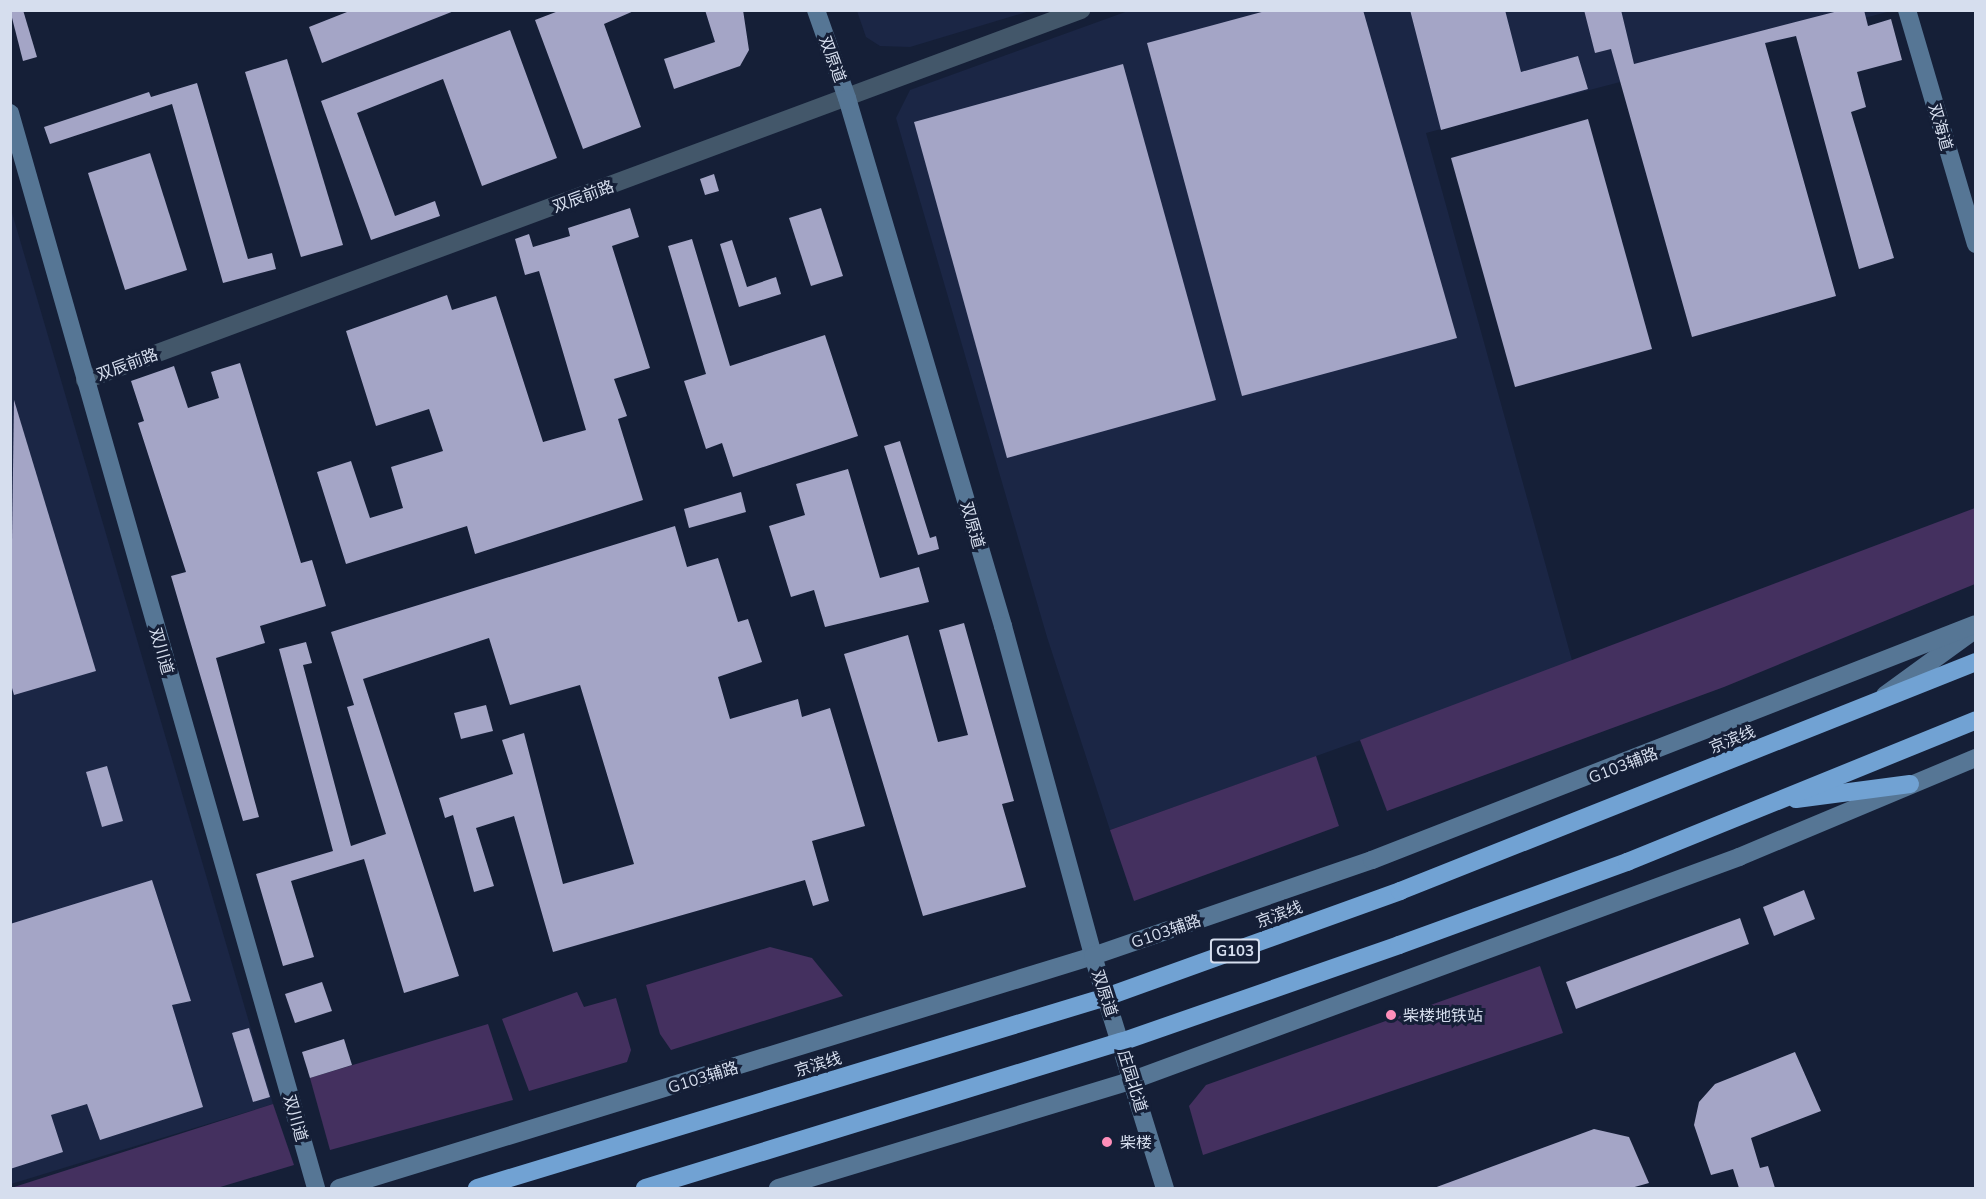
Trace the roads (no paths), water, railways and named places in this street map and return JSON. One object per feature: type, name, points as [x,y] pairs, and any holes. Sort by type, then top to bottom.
[{"type":"highway","name":"京滨线","points":[[477,1188],[1106,997],[1400,891],[1976,662]]},
{"type":"highway","points":[[645,1188],[1121,1042],[1627,862],[1976,720]]},
{"type":"highway","points":[[1770,802],[1910,784]]},
{"type":"street","name":"双原道","points":[[816,10],[847,98],[999,614],[1093,956],[1121,1042]]},
{"type":"street","name":"双辰前路","points":[[85,380],[1081,10]]},
{"type":"street","name":"双海道","points":[[1907,10],[1976,244]]},
{"type":"street","name":"双川道","points":[[10,113],[316,1188]]},
{"type":"street","name":"G103辅路","points":[[339,1188],[1093,956],[1615,768],[1976,624]]},
{"type":"street","points":[[1876,702],[1976,629]]},
{"type":"street","points":[[778,1188],[1133,1080],[1739,857],[1976,758]]},
{"type":"street","name":"庄园北道","points":[[1121,1042],[1165,1188]]},
{"type":"place","name":"柴楼地铁站","points":[[1391,1015]]},
{"type":"place","name":"柴楼","points":[[1107,1142]]}]
